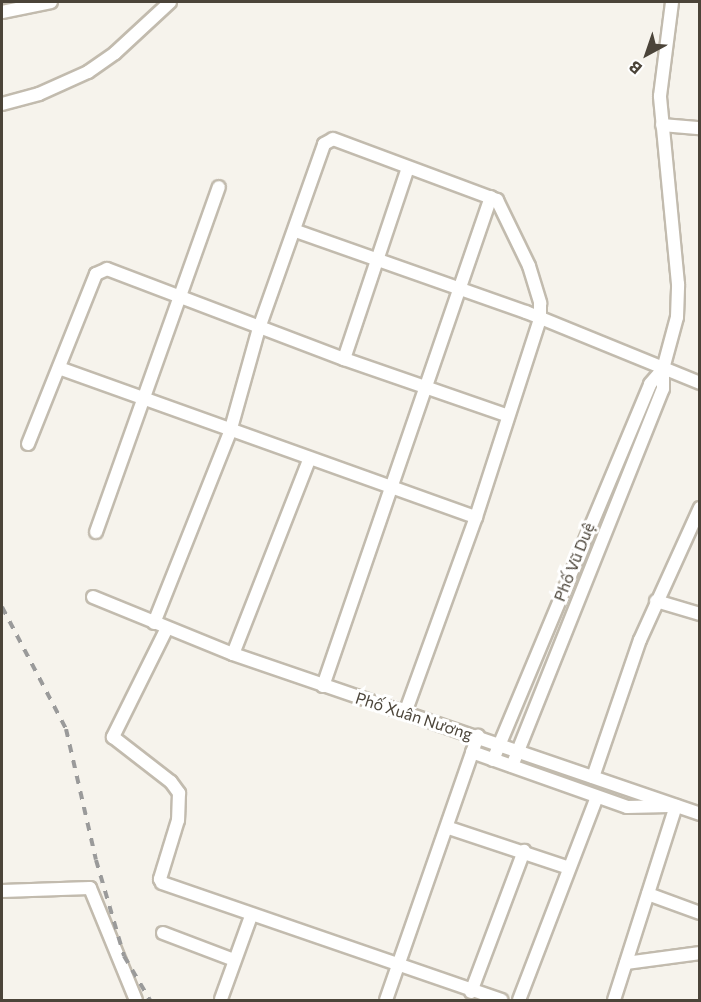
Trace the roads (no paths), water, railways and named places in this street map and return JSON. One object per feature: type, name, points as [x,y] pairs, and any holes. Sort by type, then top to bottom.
[{"type":"street","points":[[2,12],[51,2]]},
{"type":"street","points":[[2,104],[39,94],[88,72],[116,53],[170,2]]},
{"type":"street","name":"Phố Vũ Duệ","points":[[512,766],[663,389],[663,369],[677,317],[678,284],[662,125],[660,80],[672,2]]},
{"type":"street","points":[[662,125],[699,128]]},
{"type":"street","points":[[154,623],[230,432],[259,328],[296,231],[327,140],[333,139],[491,197],[502,208],[530,266],[540,319],[506,415],[476,517],[405,714]]},
{"type":"street","points":[[344,359],[408,168]]},
{"type":"street","points":[[96,532],[141,399],[219,187]]},
{"type":"street","points":[[323,686],[491,197]]},
{"type":"street","points":[[296,231],[540,319],[699,383]]},
{"type":"street","points":[[28,444],[99,272],[107,269],[259,328],[506,415]]},
{"type":"street","points":[[59,368],[392,490],[476,517]]},
{"type":"street","name":"Phố Vũ Duệ","points":[[494,760],[646,395],[663,369]]},
{"type":"street","points":[[233,654],[309,460]]},
{"type":"street","points":[[593,777],[656,601],[699,509]]},
{"type":"street","name":"Phố Xuân Nương","points":[[93,597],[233,654],[405,714],[478,736],[699,814]]},
{"type":"street","points":[[656,601],[699,614]]},
{"type":"street","points":[[167,628],[113,737],[171,782],[179,793],[178,820],[160,879],[162,884],[471,992],[501,1000]]},
{"type":"street","points":[[386,1000],[449,828],[478,736]]},
{"type":"street","name":"Phố Xuân Nương","points":[[472,752],[632,808],[676,806]]},
{"type":"street","points":[[519,1000],[597,797]]},
{"type":"street","points":[[614,1000],[676,806]]},
{"type":"street","points":[[449,828],[524,851],[569,868]]},
{"type":"street","points":[[471,992],[524,851]]},
{"type":"street","points":[[2,891],[90,888],[136,1000]]},
{"type":"street","points":[[648,894],[699,913]]},
{"type":"street","points":[[221,999],[250,916]]},
{"type":"street","points":[[163,933],[234,960]]},
{"type":"street","points":[[626,963],[699,953]]},
{"type":"railway","points":[[2,607],[66,729],[96,860],[124,956],[150,1000]]}]
